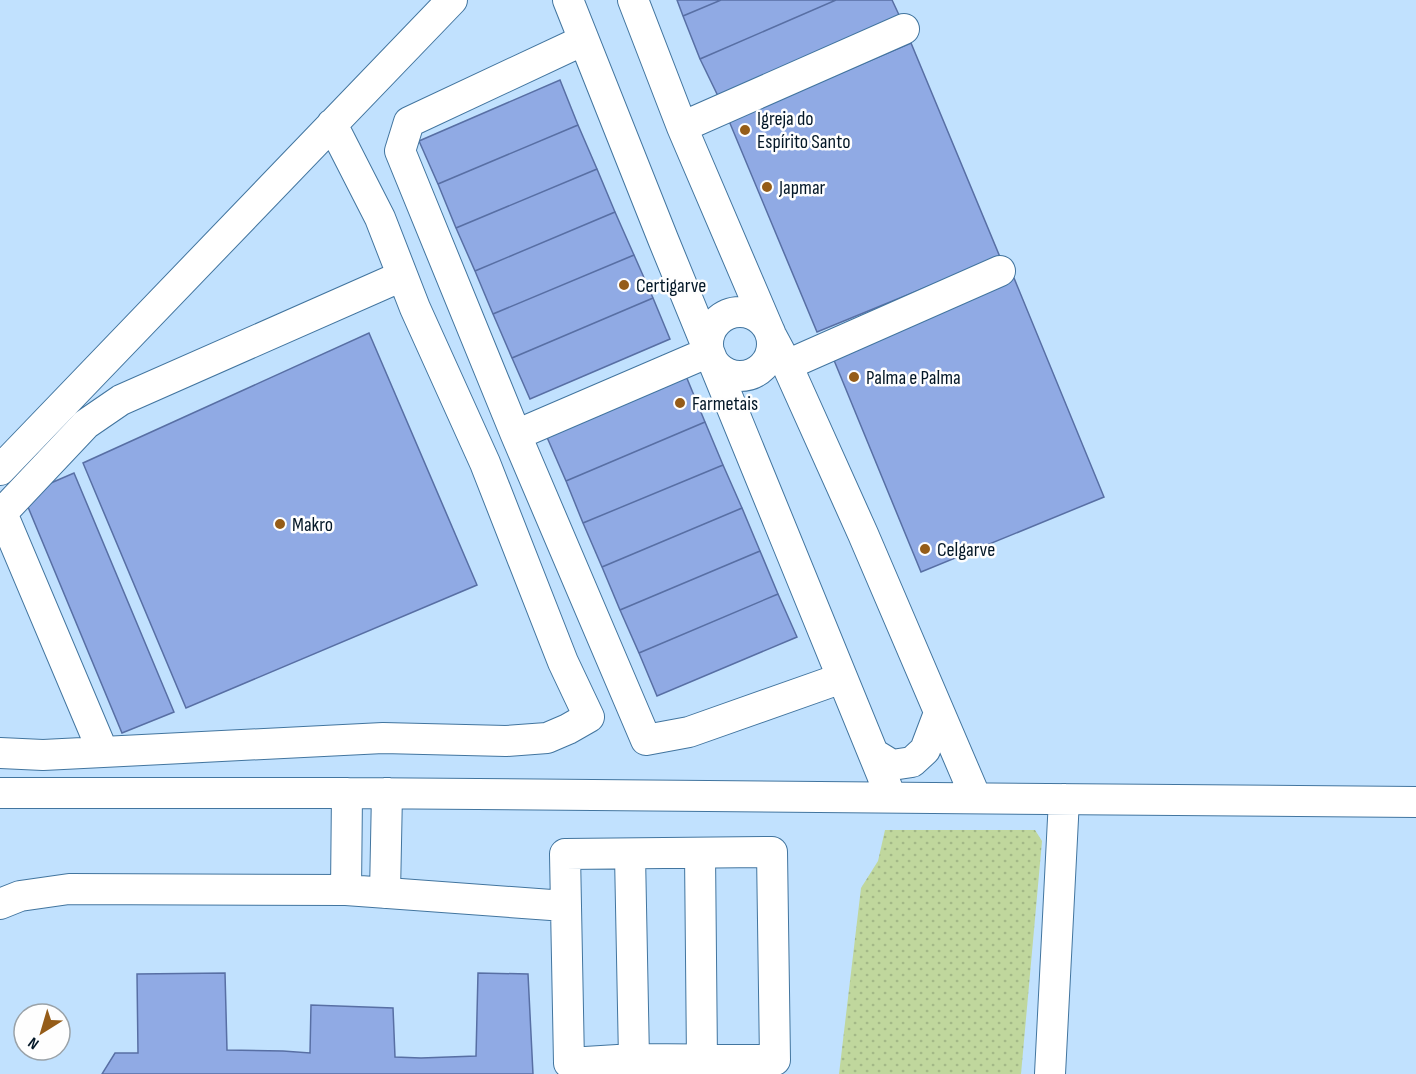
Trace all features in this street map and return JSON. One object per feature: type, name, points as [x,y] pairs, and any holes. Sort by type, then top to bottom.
[{"type":"street","points":[[0,470],[452,0]]},
{"type":"street","points":[[568,0],[891,797]]},
{"type":"street","points":[[633,0],[682,127],[771,335],[772,352],[767,363],[756,372],[746,376],[732,376],[722,371],[714,363],[709,352],[710,334],[714,324],[728,314],[739,312],[758,317],[766,325],[771,335],[787,365],[976,798]]},
{"type":"street","points":[[682,127],[904,29]]},
{"type":"street","points":[[584,40],[409,122],[400,151],[516,435],[646,740],[690,732],[842,678]]},
{"type":"street","points":[[0,753],[43,755],[383,738],[506,741],[547,738],[589,717],[554,640],[485,463],[415,308],[380,218],[332,124]]},
{"type":"street","points":[[787,365],[1000,271]]},
{"type":"street","points":[[104,752],[1,514],[86,423],[121,400],[402,276]]},
{"type":"street","points":[[516,435],[709,352]]},
{"type":"street","points":[[874,754],[892,765],[912,762],[925,750],[939,713]]},
{"type":"street","points":[[0,793],[347,793],[1416,802]]},
{"type":"street","points":[[346,890],[347,793]]},
{"type":"street","points":[[385,893],[387,794]]},
{"type":"street","points":[[1050,1074],[1064,799]]},
{"type":"street","points":[[700,852],[702,1061]]},
{"type":"street","points":[[700,852],[772,852],[775,1060],[634,1059],[569,1063],[565,854],[630,855],[700,852]]},
{"type":"street","points":[[630,855],[634,1059]]},
{"type":"street","points":[[0,904],[20,896],[69,889],[346,890],[565,906]]},
{"type":"green space","points":[[885,830],[1035,830],[1042,841],[1021,1074],[839,1074],[861,888],[878,861]]},
{"type":"building","points":[[677,0],[721,0],[683,16]]},
{"type":"building","points":[[721,0],[836,0],[700,59],[683,16]]},
{"type":"building","points":[[836,0],[892,0],[900,17],[718,96],[700,59]]},
{"type":"building","points":[[911,43],[1000,257],[817,332],[729,121]]},
{"type":"building","points":[[560,80],[578,125],[438,184],[419,141]]},
{"type":"building","points":[[578,125],[597,169],[456,228],[438,184]]},
{"type":"building","points":[[597,169],[615,212],[475,271],[456,228]]},
{"type":"building","points":[[615,212],[634,255],[493,314],[475,271]]},
{"type":"building","points":[[634,255],[653,298],[512,358],[493,314]]},
{"type":"building","points":[[1014,278],[1104,497],[921,572],[831,353]]},
{"type":"building","points":[[653,298],[670,339],[530,399],[512,358]]},
{"type":"building","name":"Makro","points":[[369,333],[477,585],[186,708],[83,463]]},
{"type":"building","points":[[686,376],[705,422],[566,481],[546,435]]},
{"type":"building","points":[[705,422],[723,465],[583,523],[566,481]]},
{"type":"building","points":[[723,465],[742,508],[602,567],[583,523]]},
{"type":"building","points":[[74,473],[174,712],[122,733],[23,495]]},
{"type":"building","points":[[742,508],[760,551],[620,610],[602,567]]},
{"type":"building","points":[[760,551],[778,594],[639,653],[620,610]]},
{"type":"building","points":[[778,594],[797,637],[657,696],[639,653]]},
{"type":"building","points":[[225,973],[227,1050],[310,1053],[311,1005],[393,1008],[395,1057],[421,1058],[476,1056],[478,973],[528,974],[533,1074],[102,1074],[115,1053],[138,1053],[137,974]]},
{"type":"place","name":"Igreja do Espírito Santo","points":[[745,130]]},
{"type":"place","name":"Japmar","points":[[767,187]]},
{"type":"place","name":"Certigarve","points":[[624,285]]},
{"type":"place","name":"Palma e Palma","points":[[854,377]]},
{"type":"place","name":"Farmetais","points":[[680,403]]},
{"type":"place","name":"Makro","points":[[280,524]]},
{"type":"place","name":"Celgarve","points":[[925,549]]}]
